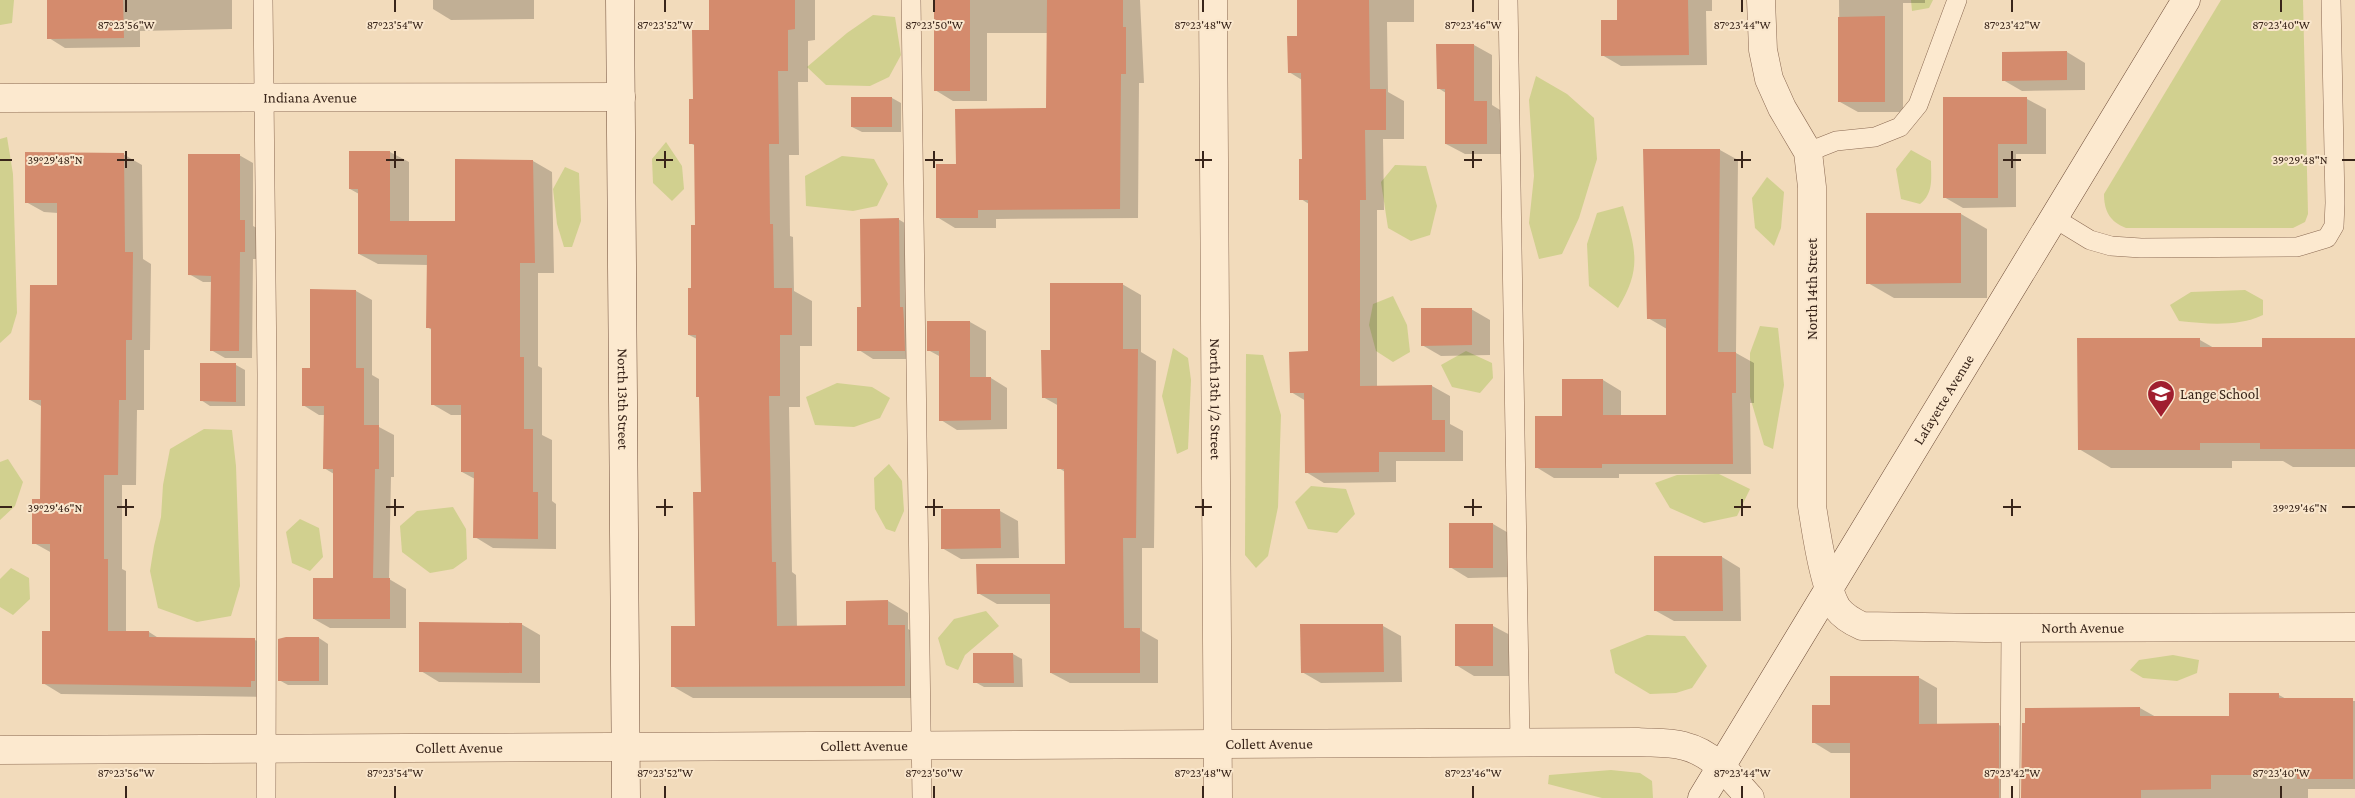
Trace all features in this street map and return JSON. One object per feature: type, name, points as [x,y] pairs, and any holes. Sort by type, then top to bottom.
[{"type":"street","name":"North 13th Street","points":[[620,0],[626,798]]},
{"type":"street","name":"North 13th 1/2 Street","points":[[1213,0],[1218,798]]},
{"type":"street","name":"North 14th Street","points":[[1761,0],[1763,50],[1769,78],[1782,108],[1808,152],[1812,188],[1812,506],[1818,546],[1830,588]]},
{"type":"street","name":"Lafayette Avenue","points":[[1702,798],[2186,0]]},
{"type":"street","name":"Indiana Avenue","points":[[0,98],[621,97]]},
{"type":"street","name":"North Avenue","points":[[1830,588],[1837,608],[1849,620],[1862,626],[2011,628],[2355,627]]},
{"type":"street","name":"Collett Avenue","points":[[0,750],[1638,742],[1684,745],[1705,754],[1721,767]]},
{"type":"street","points":[[1721,767],[1750,798]]},
{"type":"lane","points":[[263,0],[265,98],[266,798]]},
{"type":"lane","points":[[911,0],[922,798]]},
{"type":"lane","points":[[1508,0],[1520,743]]},
{"type":"lane","points":[[1808,152],[1836,140],[1875,137],[1900,127],[1918,105],[1957,0]]},
{"type":"lane","points":[[2054,218],[2090,240],[2111,246],[2141,248],[2297,247],[2327,238],[2334,226],[2335,203],[2331,0]]},
{"type":"lane","points":[[2010,798],[2011,628]]},
{"type":"shaded area","points":[[0,0],[14,0],[12,23],[0,25]]},
{"type":"shaded area","points":[[1911,0],[1933,0],[1929,8],[1912,11]]},
{"type":"shaded area","points":[[2221,0],[2303,0],[2308,214],[2305,222],[2293,228],[2126,228],[2120,226],[2107,211],[2104,194]]},
{"type":"shaded area","points":[[873,15],[895,17],[901,55],[889,77],[870,86],[826,85],[807,67],[847,33]]},
{"type":"shaded area","points":[[1536,76],[1567,94],[1594,118],[1597,159],[1579,218],[1562,254],[1539,259],[1529,223],[1534,176],[1529,100]]},
{"type":"shaded area","points":[[7,137],[13,174],[17,313],[11,333],[0,343],[0,139]]},
{"type":"shaded area","points":[[666,142],[682,166],[684,189],[672,201],[653,183],[652,159]]},
{"type":"shaded area","points":[[1911,150],[1931,161],[1930,190],[1920,204],[1901,199],[1896,169]]},
{"type":"shaded area","points":[[842,156],[874,159],[888,184],[877,206],[853,211],[806,206],[805,176]]},
{"type":"shaded area","points":[[1395,165],[1426,166],[1437,206],[1430,235],[1411,241],[1388,228],[1381,182]]},
{"type":"shaded area","points":[[565,167],[579,173],[581,221],[572,247],[564,247],[557,224],[553,189]]},
{"type":"shaded area","points":[[1767,177],[1784,192],[1781,228],[1774,246],[1755,228],[1752,198]]},
{"type":"shaded area","points":[[1623,206],[1631,234],[1634,269],[1626,294],[1618,308],[1589,286],[1587,244],[1597,213]]},
{"type":"shaded area","points":[[2245,290],[2263,300],[2263,315],[2233,323],[2211,324],[2179,321],[2170,305],[2191,292]]},
{"type":"shaded area","points":[[1393,296],[1407,325],[1410,352],[1393,362],[1376,351],[1369,325],[1373,304]]},
{"type":"shaded area","points":[[1760,326],[1778,328],[1784,385],[1773,449],[1764,445],[1750,397],[1750,353]]},
{"type":"shaded area","points":[[1173,348],[1188,358],[1191,380],[1188,449],[1177,454],[1162,396]]},
{"type":"shaded area","points":[[1466,351],[1492,363],[1493,378],[1480,393],[1452,387],[1441,365]]},
{"type":"shaded area","points":[[1246,354],[1263,355],[1281,415],[1278,507],[1268,556],[1256,568],[1245,555]]},
{"type":"shaded area","points":[[837,383],[872,387],[890,398],[880,418],[854,427],[815,425],[806,397]]},
{"type":"shaded area","points":[[204,429],[232,430],[236,466],[240,586],[231,616],[197,622],[158,608],[150,571],[161,517],[163,485],[170,449]]},
{"type":"shaded area","points":[[8,459],[23,482],[15,506],[0,520],[0,462]]},
{"type":"shaded area","points":[[889,464],[902,481],[904,511],[895,532],[886,529],[875,509],[874,478]]},
{"type":"shaded area","points":[[1719,474],[1750,489],[1737,516],[1704,523],[1670,508],[1655,483],[1677,475]]},
{"type":"shaded area","points":[[1311,486],[1346,489],[1355,514],[1337,533],[1308,529],[1295,502]]},
{"type":"shaded area","points":[[453,507],[466,529],[467,559],[453,569],[430,573],[402,552],[400,526],[417,511]]},
{"type":"shaded area","points":[[300,519],[319,528],[323,557],[310,571],[292,563],[286,532]]},
{"type":"shaded area","points":[[11,568],[29,578],[30,599],[13,615],[0,607],[0,579]]},
{"type":"shaded area","points":[[986,611],[999,626],[965,655],[958,670],[946,665],[938,638],[954,619]]},
{"type":"shaded area","points":[[1647,635],[1685,636],[1707,666],[1692,688],[1676,693],[1650,694],[1615,673],[1610,650]]},
{"type":"shaded area","points":[[2173,655],[2199,660],[2197,673],[2177,681],[2143,678],[2130,670],[2139,660]]},
{"type":"shaded area","points":[[1611,770],[1640,773],[1652,781],[1653,798],[1602,798],[1548,784],[1549,775]]},
{"type":"building","points":[[47,0],[123,0],[124,38],[47,39]]},
{"type":"building","points":[[709,0],[795,0],[795,29],[788,30],[788,71],[778,71],[779,144],[769,144],[770,224],[773,224],[774,288],[792,288],[792,335],[780,335],[780,396],[769,396],[772,562],[776,562],[777,626],[846,625],[846,601],[888,600],[888,625],[905,625],[905,686],[671,687],[671,626],[695,626],[693,492],[701,492],[699,397],[696,397],[696,335],[688,335],[688,288],[691,288],[691,225],[695,225],[694,144],[689,144],[689,99],[693,99],[692,30],[709,30]]},
{"type":"building","points":[[934,0],[970,0],[970,91],[934,91]]},
{"type":"building","points":[[1047,0],[1123,0],[1123,27],[1126,27],[1126,74],[1121,74],[1120,209],[978,210],[978,218],[936,218],[936,164],[956,164],[955,109],[1046,108]]},
{"type":"building","points":[[1297,0],[1369,0],[1370,89],[1386,89],[1386,130],[1365,130],[1366,200],[1360,200],[1360,386],[1432,385],[1432,420],[1445,420],[1445,452],[1379,452],[1379,472],[1305,473],[1304,393],[1290,393],[1289,352],[1308,351],[1308,200],[1299,200],[1299,159],[1302,159],[1301,73],[1288,73],[1287,36],[1297,36]]},
{"type":"building","points":[[1617,0],[1688,0],[1689,55],[1601,56],[1601,20],[1617,20]]},
{"type":"building","points":[[1885,16],[1885,102],[1838,102],[1838,17]]},
{"type":"building","points":[[1436,44],[1474,44],[1474,101],[1487,101],[1487,144],[1445,144],[1445,89],[1437,89]]},
{"type":"building","points":[[2067,51],[2067,80],[2002,81],[2002,52]]},
{"type":"building","points":[[851,97],[892,97],[892,127],[851,127]]},
{"type":"building","points":[[1943,97],[2027,97],[2027,144],[1998,144],[1998,198],[1943,198]]},
{"type":"building","points":[[1643,149],[1720,149],[1718,352],[1736,352],[1736,393],[1732,393],[1733,464],[1602,464],[1602,468],[1535,468],[1535,416],[1562,416],[1562,379],[1603,379],[1603,415],[1666,415],[1666,319],[1647,319]]},
{"type":"building","points":[[349,151],[390,151],[390,221],[455,221],[455,159],[533,160],[535,263],[520,263],[520,357],[524,357],[524,429],[533,429],[533,492],[538,492],[538,539],[473,538],[474,472],[461,472],[461,405],[431,405],[431,328],[426,328],[427,255],[358,254],[358,189],[349,189]]},
{"type":"building","points":[[25,152],[124,153],[125,252],[133,252],[132,340],[126,340],[126,400],[119,400],[118,475],[104,475],[104,559],[108,559],[108,631],[149,631],[149,637],[255,638],[255,681],[251,681],[251,687],[42,684],[42,631],[50,631],[50,544],[32,544],[32,499],[40,499],[41,400],[29,400],[30,285],[57,285],[57,203],[25,203]]},
{"type":"building","points":[[188,154],[240,154],[240,220],[245,220],[245,252],[240,252],[239,351],[210,351],[211,276],[188,275]]},
{"type":"building","points":[[1866,213],[1961,213],[1961,283],[1866,284]]},
{"type":"building","points":[[899,218],[900,307],[903,307],[905,351],[857,351],[857,307],[861,307],[860,219]]},
{"type":"building","points":[[1050,283],[1123,283],[1123,349],[1138,349],[1136,538],[1123,538],[1124,628],[1140,628],[1140,673],[1050,673],[1050,594],[977,594],[976,564],[1065,564],[1064,469],[1057,469],[1057,398],[1042,398],[1041,350],[1050,350]]},
{"type":"building","points":[[310,289],[356,290],[356,368],[364,368],[364,425],[379,425],[379,469],[375,469],[373,578],[390,578],[390,619],[313,619],[313,578],[333,578],[333,469],[323,469],[324,406],[302,406],[302,368],[310,368]]},
{"type":"building","points":[[1421,308],[1472,308],[1472,345],[1421,346]]},
{"type":"building","points":[[927,321],[970,321],[970,377],[991,377],[991,420],[939,421],[939,351],[927,351]]},
{"type":"building","points":[[2077,338],[2200,338],[2200,347],[2262,347],[2262,338],[2355,338],[2355,449],[2260,449],[2260,443],[2200,443],[2200,450],[2078,450]]},
{"type":"building","points":[[200,363],[236,363],[236,402],[200,401]]},
{"type":"building","points":[[941,509],[1000,509],[1001,548],[941,549]]},
{"type":"building","points":[[1449,523],[1493,523],[1493,568],[1449,568]]},
{"type":"building","points":[[1654,556],[1722,556],[1723,611],[1654,611]]},
{"type":"building","points":[[419,622],[522,623],[522,673],[419,672]]},
{"type":"building","points":[[1300,624],[1383,624],[1384,672],[1301,673]]},
{"type":"building","points":[[1455,624],[1493,624],[1493,666],[1455,666]]},
{"type":"building","points":[[286,637],[319,637],[319,681],[278,681],[278,639]]},
{"type":"building","points":[[973,653],[1013,653],[1014,683],[973,683]]},
{"type":"building","points":[[1830,676],[1919,676],[1919,724],[1999,723],[1999,798],[1850,798],[1850,743],[1812,743],[1812,705],[1830,705]]},
{"type":"building","points":[[2229,693],[2279,693],[2279,698],[2353,698],[2353,779],[2297,779],[2297,775],[2211,775],[2211,789],[2141,790],[2141,798],[2021,798],[2022,723],[2025,723],[2025,708],[2140,707],[2140,716],[2229,716]]},
{"type":"place","name":"Lange School","points":[[2161,418]]}]
